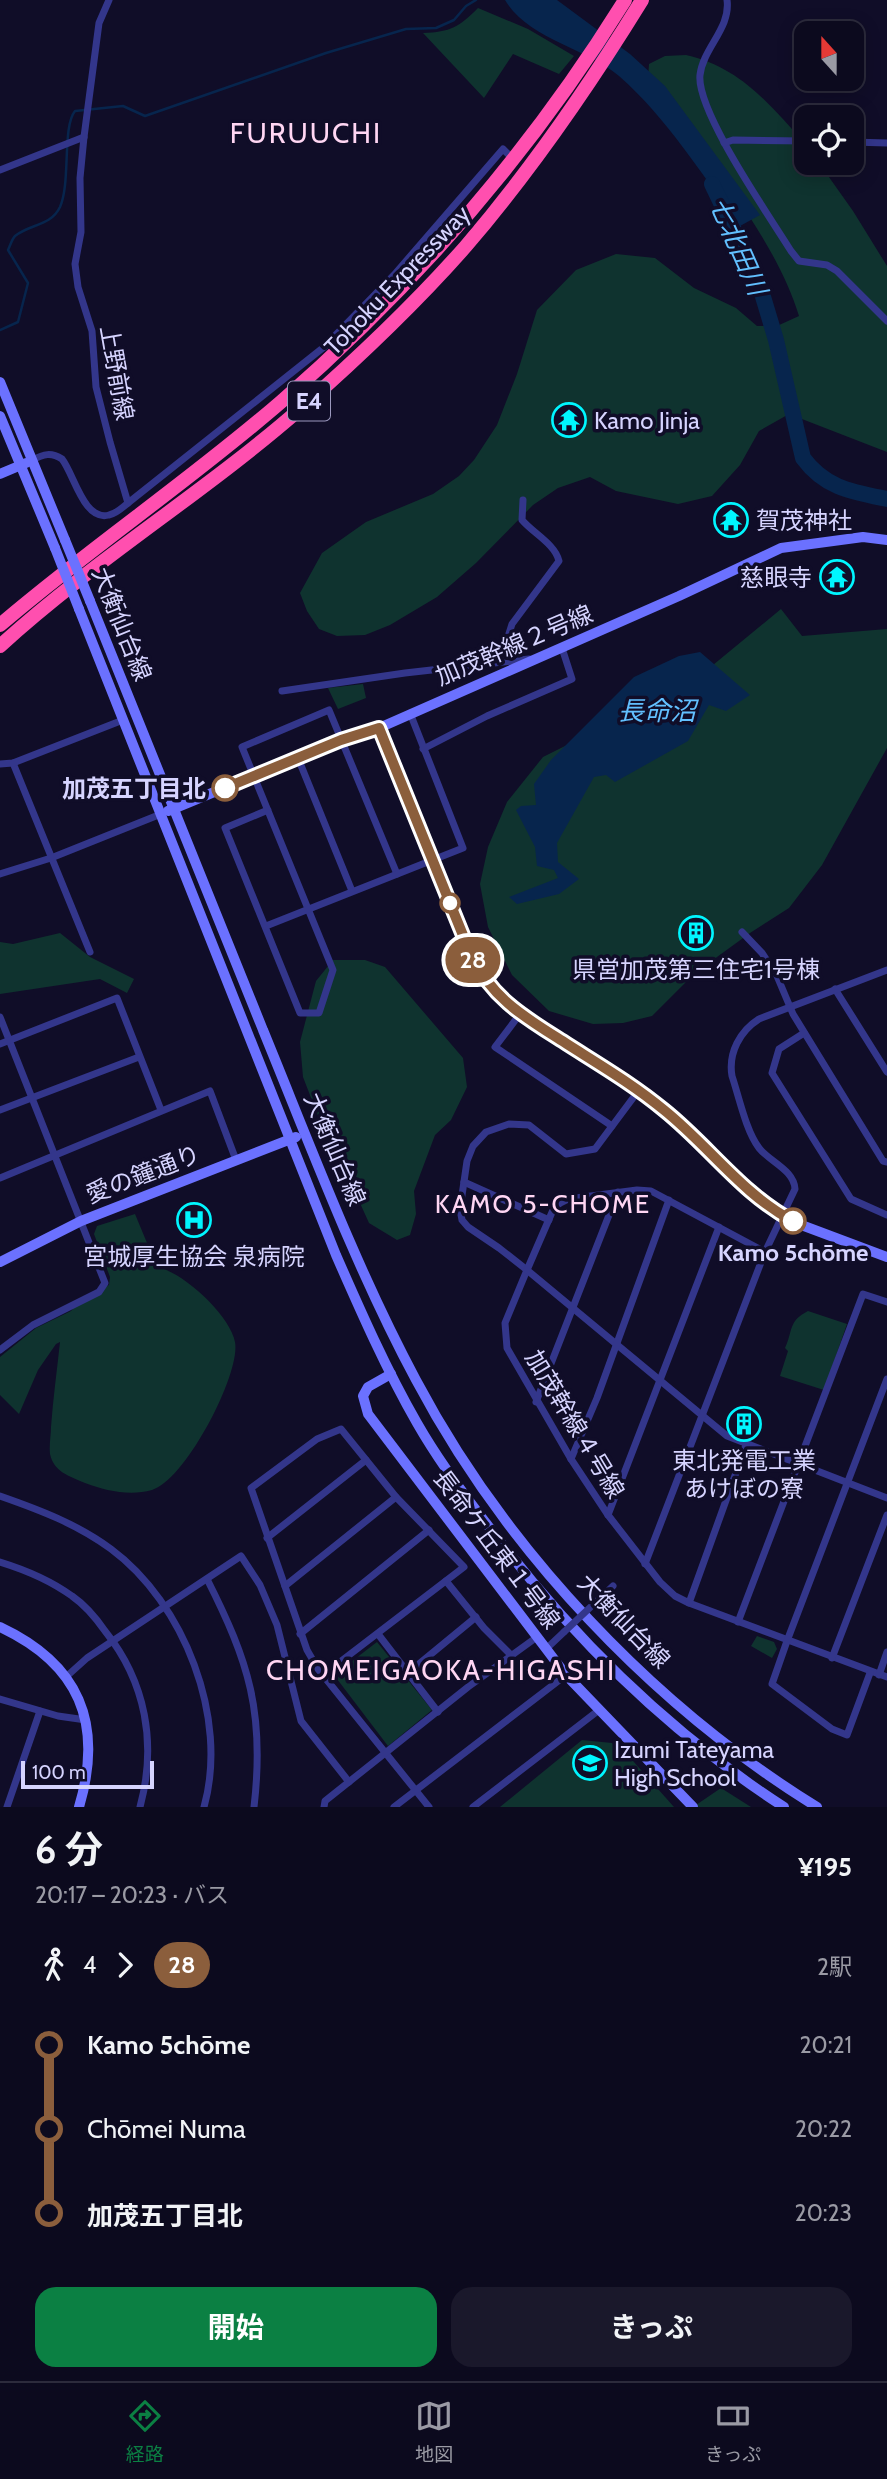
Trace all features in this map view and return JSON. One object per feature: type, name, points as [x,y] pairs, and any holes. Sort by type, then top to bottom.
[{"type":"highway","name":"Tohoku Expressway","points":[[0,646],[299,410],[417,298],[466,245],[528,169],[625,0]]},
{"type":"highway","name":"Tohoku Expressway","points":[[0,625],[81,558],[245,432],[338,351],[442,245],[566,103],[642,0]]},
{"type":"main road","name":"大衡仙台線","points":[[0,382],[305,1134],[375,1301],[416,1382],[456,1449],[521,1538],[585,1615],[625,1656],[704,1727],[817,1807]]},
{"type":"main road","name":"大衡仙台線","points":[[0,416],[358,1306],[418,1424],[475,1509],[538,1590],[613,1669],[663,1715],[729,1769],[784,1807]]},
{"type":"main road","points":[[0,474],[33,460]]},
{"type":"main road","name":"加茂幹線２号線","points":[[161,814],[341,740],[379,728],[680,596],[780,548],[863,537],[887,540]]},
{"type":"main road","points":[[379,728],[477,968],[495,993],[520,1014],[639,1090],[679,1122],[753,1195],[782,1215],[796,1223],[887,1257]]},
{"type":"main road","name":"愛の鐘通り","points":[[0,1262],[81,1221],[305,1134]]},
{"type":"main road","name":"長命ケ丘東１号線","points":[[391,1374],[368,1387],[363,1396],[368,1414],[566,1675],[694,1807]]},
{"type":"main road","points":[[0,1627],[37,1647],[66,1676],[86,1720],[89,1760],[79,1807]]},
{"type":"street","name":"上野前線","points":[[108,0],[99,23],[84,137],[80,178],[81,232],[75,264],[78,287],[92,331],[96,387],[128,503]]},
{"type":"street","points":[[727,0],[725,20],[699,78],[707,106],[724,143],[799,261],[827,265],[836,271],[887,321]]},
{"type":"street","points":[[0,170],[84,137]]},
{"type":"street","points":[[724,143],[733,140],[794,141]]},
{"type":"street","points":[[864,142],[887,143]]},
{"type":"street","points":[[33,460],[47,454],[55,454],[62,459],[86,506],[98,515],[109,516],[324,347],[394,275],[503,149],[510,156]]},
{"type":"street","points":[[500,662],[512,624],[559,561],[558,554],[522,520],[523,500]]},
{"type":"street","points":[[423,749],[487,716],[572,678],[562,648]]},
{"type":"street","points":[[282,691],[537,659]]},
{"type":"street","points":[[268,810],[225,828],[300,1013],[318,1013],[333,970],[268,810],[242,747],[329,710],[397,874]]},
{"type":"street","points":[[266,926],[463,848],[410,713]]},
{"type":"street","points":[[0,764],[13,763],[123,720]]},
{"type":"street","points":[[298,758],[352,891]]},
{"type":"street","points":[[13,763],[90,952]]},
{"type":"street","points":[[0,874],[51,858],[161,814]]},
{"type":"street","points":[[742,932],[774,970],[789,1007],[804,1033],[883,1161],[887,1163]]},
{"type":"street","points":[[645,1564],[765,1252],[795,1184],[786,1171],[769,1158],[754,1140],[735,1087],[731,1066],[736,1046],[746,1030],[759,1019],[884,971],[887,980]]},
{"type":"street","points":[[835,989],[887,1072]]},
{"type":"street","points":[[0,1044],[117,998],[161,1110]]},
{"type":"street","points":[[520,1014],[495,1047],[612,1126]]},
{"type":"street","points":[[0,1017],[105,1283],[99,1292],[33,1325],[0,1350]]},
{"type":"street","points":[[804,1033],[779,1049],[772,1073],[851,1199],[887,1216]]},
{"type":"street","points":[[0,1110],[139,1057]]},
{"type":"street","points":[[639,1090],[595,1149],[566,1154],[529,1125],[509,1124],[486,1132],[473,1146],[467,1161],[460,1209],[462,1220],[617,1343],[727,1436],[887,1498]]},
{"type":"street","points":[[0,1178],[209,1091],[236,1160]]},
{"type":"street","points":[[464,1182],[549,1220],[560,1203],[568,1199],[618,1192],[651,1191],[765,1252]]},
{"type":"street","points":[[536,1402],[618,1192]]},
{"type":"street","points":[[571,1460],[669,1200]]},
{"type":"street","name":"加茂幹線４号線","points":[[549,1220],[505,1323],[507,1348],[536,1402],[608,1516],[645,1564],[675,1596],[689,1604],[879,1675]]},
{"type":"street","points":[[608,1516],[719,1227]]},
{"type":"street","points":[[738,1622],[863,1293],[887,1301]]},
{"type":"street","points":[[887,1379],[772,1684],[832,1729],[847,1735],[879,1675],[887,1652]]},
{"type":"street","points":[[323,1675],[464,1567],[396,1497],[341,1429],[306,1446],[251,1488],[307,1650],[323,1675],[429,1807]]},
{"type":"street","points":[[689,1604],[746,1445]]},
{"type":"street","points":[[267,1538],[366,1460]]},
{"type":"street","points":[[0,1496],[35,1508],[88,1533],[134,1570],[164,1608],[192,1658],[205,1698],[210,1756],[208,1793],[204,1807]]},
{"type":"street","points":[[285,1586],[396,1497]]},
{"type":"street","points":[[832,1658],[887,1515]]},
{"type":"street","points":[[300,1634],[429,1530]]},
{"type":"street","points":[[66,1676],[87,1658],[241,1556],[250,1568],[277,1625],[301,1721],[349,1782]]},
{"type":"street","points":[[0,1562],[28,1571],[74,1597],[95,1617],[129,1667],[141,1695],[147,1721],[147,1782],[140,1807]]},
{"type":"street","points":[[207,1579],[230,1624],[246,1666],[259,1744],[254,1807]]},
{"type":"street","points":[[446,1581],[512,1655]]},
{"type":"street","points":[[546,1649],[613,1586]]},
{"type":"street","points":[[408,1673],[476,1617]]},
{"type":"street","points":[[378,1634],[438,1712]]},
{"type":"street","points":[[324,1807],[325,1801],[537,1637]]},
{"type":"street","points":[[394,1807],[566,1675]]},
{"type":"street","points":[[0,1699],[40,1711],[86,1720]]},
{"type":"street","points":[[473,1807],[599,1710]]},
{"type":"street","points":[[7,1807],[40,1711]]},
{"type":"green space","points":[[478,8],[528,29],[574,56],[559,74],[513,54],[484,98],[423,33],[454,27]]},
{"type":"green space","points":[[686,55],[706,61],[754,90],[794,132],[794,175],[828,175],[887,266],[887,452],[789,414],[759,431],[740,465],[712,496],[678,504],[616,491],[590,477],[558,488],[533,505],[476,563],[437,597],[390,625],[365,635],[337,636],[319,629],[307,611],[300,593],[322,553],[366,522],[433,494],[459,476],[474,460],[497,425],[517,374],[537,310],[576,270],[616,254],[655,258],[694,288],[736,308],[757,326],[777,326],[799,316],[772,254],[754,223],[648,79],[649,64],[665,56]]},
{"type":"green space","points":[[781,609],[802,636],[887,629],[887,748],[822,865],[789,908],[695,973],[652,1016],[623,1023],[593,1024],[549,1011],[512,975],[488,927],[480,884],[488,847],[507,802],[543,757],[607,725],[713,665]]},
{"type":"green space","points":[[363,684],[366,698],[338,709],[328,688]]},
{"type":"green space","points":[[60,933],[90,957],[134,979],[127,993],[100,979],[0,994],[0,942],[13,944]]},
{"type":"green space","points":[[333,960],[365,960],[385,967],[463,1058],[467,1087],[451,1120],[435,1135],[414,1191],[416,1214],[410,1235],[397,1240],[369,1223],[355,1192],[335,1160],[303,1077],[300,1042],[316,981]]},
{"type":"green space","points":[[135,1214],[157,1267],[192,1286],[215,1308],[231,1331],[235,1342],[235,1357],[220,1401],[180,1468],[152,1490],[127,1493],[101,1488],[73,1478],[63,1473],[52,1460],[51,1427],[60,1342],[38,1370],[19,1414],[0,1395],[0,1357],[36,1328],[71,1311],[79,1302],[109,1285],[110,1277],[94,1234],[97,1226]]},
{"type":"green space","points":[[808,1311],[847,1324],[824,1390],[780,1376],[792,1327],[797,1319]]},
{"type":"green space","points":[[757,1636],[774,1642],[777,1649],[772,1658],[751,1646]]},
{"type":"green space","points":[[377,1642],[432,1710],[388,1746],[334,1675]]},
{"type":"green space","name":"Izumi Tateyama High School","points":[[582,1740],[612,1743],[633,1761],[674,1807],[500,1807]]},
{"type":"green space","points":[[721,1788],[751,1807],[696,1805]]},
{"type":"water","points":[[505,0],[557,0],[630,54],[665,86],[760,215],[740,226],[683,148],[636,92],[606,66],[528,24]]},
{"type":"water","name":"長命沼","points":[[700,652],[750,695],[726,711],[709,705],[688,741],[615,782],[606,775],[594,777],[557,843],[558,862],[579,879],[559,894],[517,904],[509,897],[558,878],[554,870],[537,866],[535,847],[516,810],[521,806],[536,805],[534,784],[551,760],[634,677],[679,656]]},
{"type":"waterway","points":[[0,330],[18,322],[28,283],[8,250],[15,236],[51,218],[60,207],[65,184],[69,129],[75,111],[123,106],[145,116],[326,53],[406,29],[436,28],[454,20],[466,6],[476,0]]},
{"type":"waterway","name":"七北田川","points":[[712,184],[758,280],[776,340],[803,458],[820,476],[840,487],[887,499]]},
{"type":"bus line","name":"28","points":[[225,788],[341,740],[379,728],[471,955],[495,993],[520,1014],[655,1102],[759,1199],[793,1221]]},
{"type":"place","name":"Kamo Jinja","points":[[569,420]]},
{"type":"place","name":"賀茂神社","points":[[731,520]]},
{"type":"place","name":"慈眼寺","points":[[837,577]]},
{"type":"place","name":"加茂五丁目北","points":[[225,788]]},
{"type":"place","name":"県営加茂第三住宅1号棟","points":[[696,933]]},
{"type":"place","name":"宮城厚生協会 泉病院","points":[[194,1220]]},
{"type":"place","name":"Kamo 5chōme","points":[[793,1221]]},
{"type":"place","name":"東北発電工業 あけぼの寮","points":[[744,1424]]},
{"type":"place","name":"Izumi Tateyama High School","points":[[590,1763]]},
{"type":"district","name":"FURUUCHI","points":[[306,133]]},
{"type":"district","name":"KAMO 5-CHOME","points":[[543,1204]]},
{"type":"district","name":"CHOMEIGAOKA-HIGASHI","points":[[441,1670]]}]
